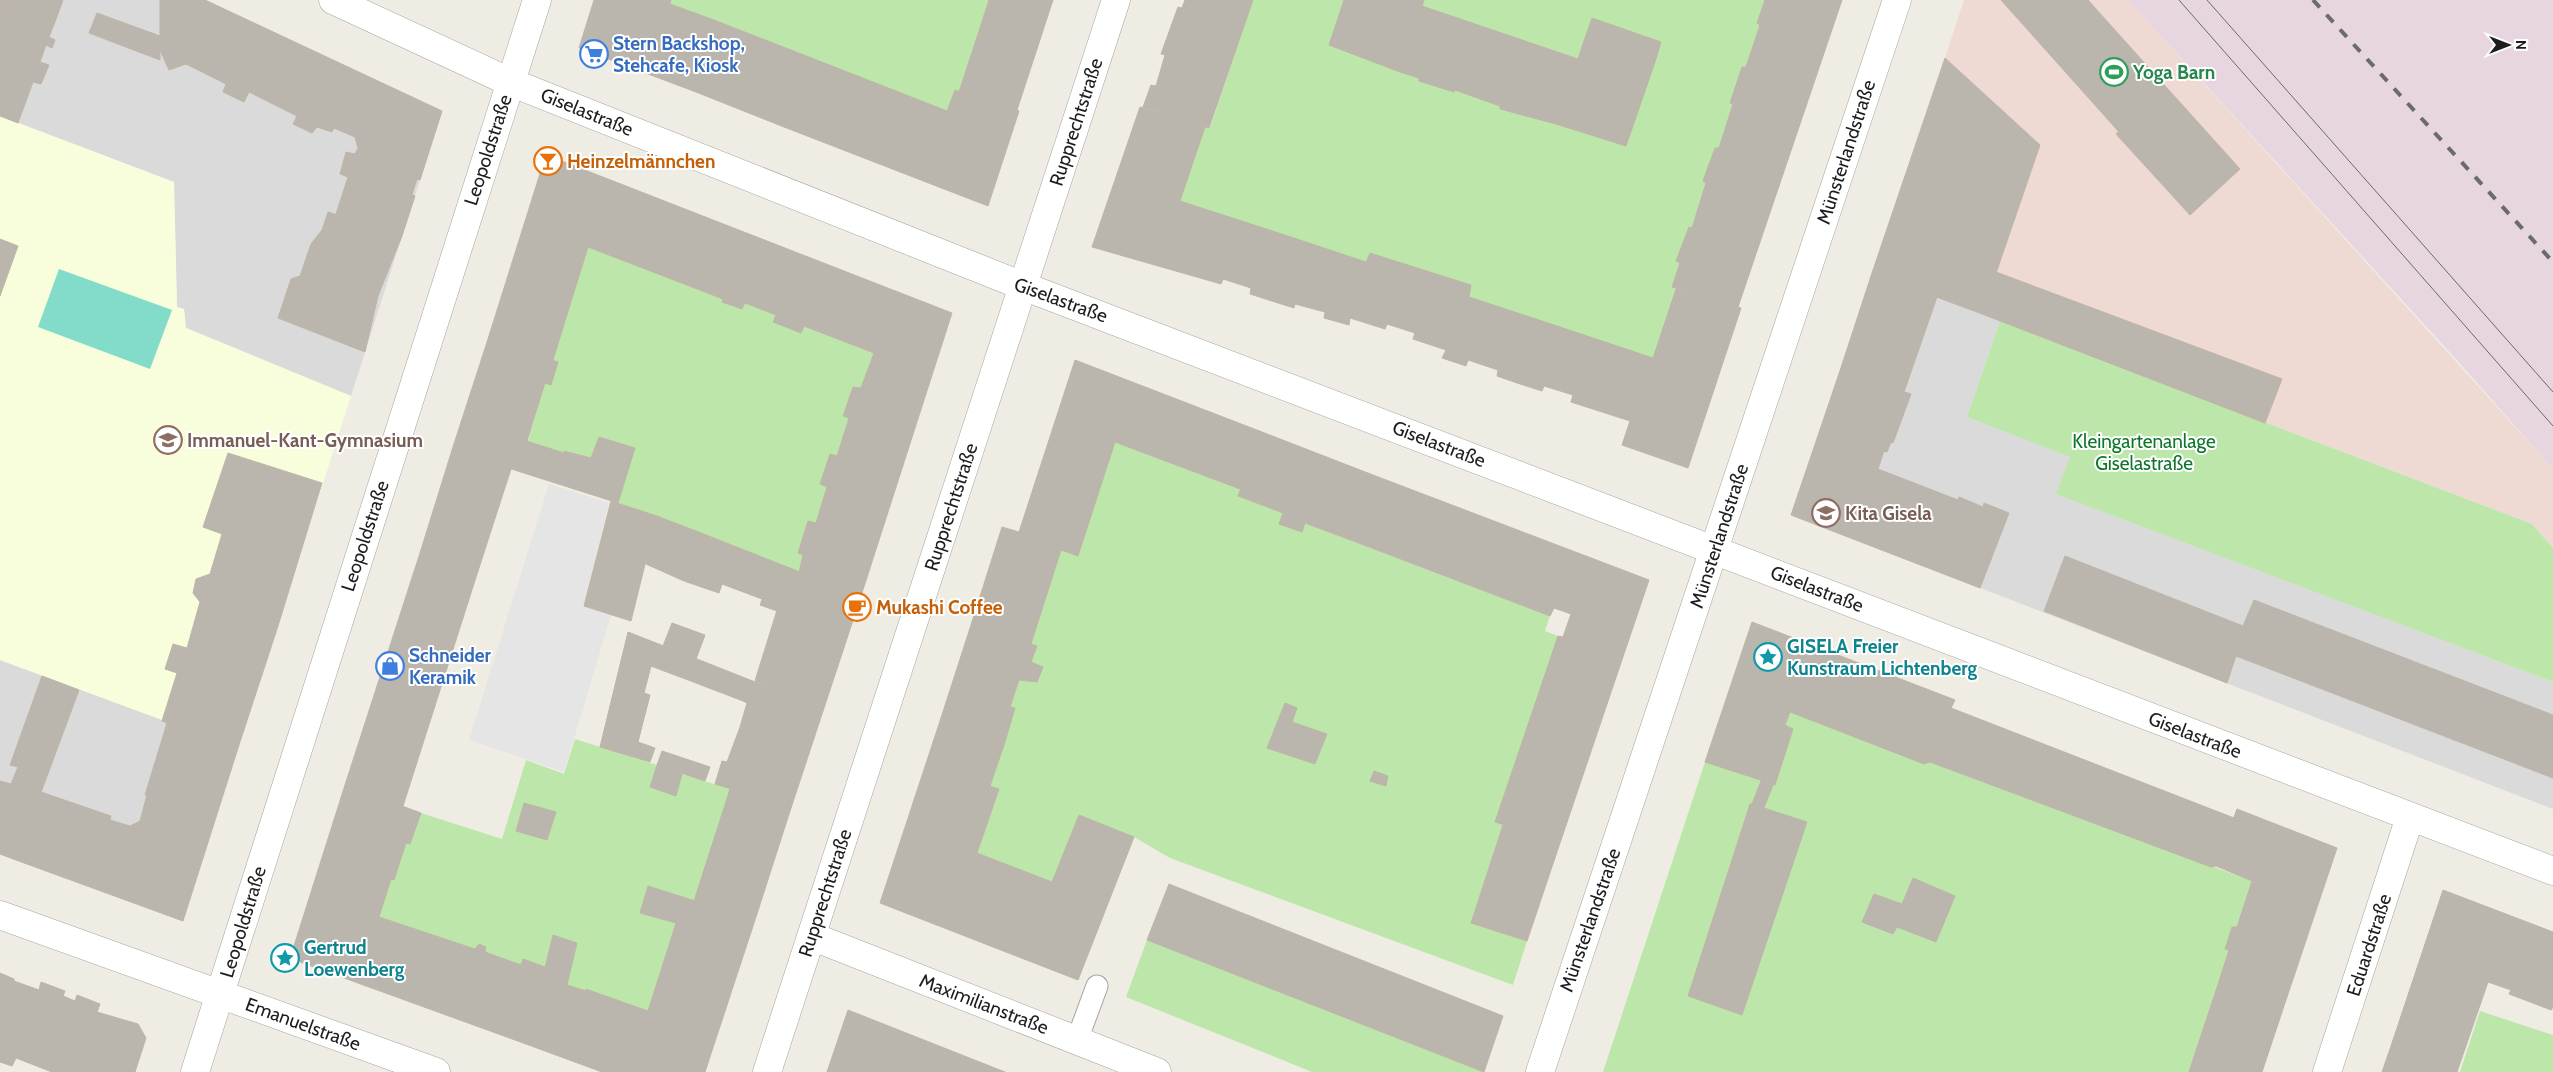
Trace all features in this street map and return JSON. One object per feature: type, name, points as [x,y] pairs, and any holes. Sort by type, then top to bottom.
[{"type":"street","name":"Giselastraße","points":[[333,0],[510,82],[1023,286],[2553,871]]},
{"type":"street","name":"Leopoldstraße","points":[[195,1072],[537,0]]},
{"type":"street","name":"Rupprechtstraße","points":[[767,1072],[1116,0]]},
{"type":"street","name":"Münsterlandstraße","points":[[1540,1072],[1897,0]]},
{"type":"street","name":"Eduardstraße","points":[[2326,1072],[2410,817]]},
{"type":"street","name":"Emanuelstraße","points":[[0,915],[436,1072]]},
{"type":"street","name":"Maximilianstraße","points":[[811,936],[1157,1072]]},
{"type":"lane","points":[[1077,1040],[1097,986]]},
{"type":"shaded area","points":[[0,0],[205,0],[442,111],[351,396],[186,328],[184,309],[177,307],[174,182],[0,116]]},
{"type":"shaded area","points":[[1964,0],[2128,0],[2553,469],[2553,548],[2532,524],[1982,314],[2040,145],[1945,58]]},
{"type":"shaded area","points":[[2128,0],[2553,0],[2553,469],[2456,359]]},
{"type":"shaded area","name":"Immanuel-Kant-Gymnasium","points":[[0,116],[174,182],[177,307],[184,309],[186,328],[351,396],[238,748],[0,660]]},
{"type":"shaded area","points":[[59,269],[172,310],[150,369],[38,327]]},
{"type":"shaded area","points":[[1872,273],[2000,321],[1967,417],[2071,457],[2057,494],[2553,682],[2553,809],[1791,515]]},
{"type":"shaded area","points":[[549,484],[609,503],[584,606],[611,615],[564,772],[469,740]]},
{"type":"shaded area","points":[[0,660],[238,748],[183,921],[0,854]]},
{"type":"green space","points":[[671,0],[989,0],[959,92],[947,111],[670,4]]},
{"type":"green space","points":[[1253,0],[1765,0],[1758,23],[1760,25],[1746,67],[1742,68],[1730,103],[1733,104],[1719,148],[1715,148],[1704,181],[1706,183],[1692,228],[1689,227],[1676,261],[1680,263],[1672,287],[1676,289],[1653,358],[1469,297],[1471,285],[1370,253],[1366,262],[1180,201],[1205,127],[1210,128]]},
{"type":"green space","points":[[588,247],[723,299],[722,302],[742,309],[745,303],[776,315],[773,322],[801,333],[804,326],[874,353],[861,388],[853,387],[843,415],[849,418],[837,456],[830,454],[820,484],[827,487],[816,523],[808,522],[798,553],[803,555],[799,572],[657,516],[618,503],[635,448],[599,437],[591,458],[565,451],[564,453],[528,441],[545,383],[551,384],[558,362],[553,360]]},
{"type":"green space","name":"Kleingartenanlage Giselastraße","points":[[2000,321],[2532,524],[2553,548],[2553,682],[2056,494],[2070,457],[1967,417]]},
{"type":"green space","points":[[1115,442],[1240,489],[1238,496],[1283,513],[1280,524],[1302,532],[1305,523],[1550,616],[1545,631],[1558,636],[1495,822],[1503,825],[1471,923],[1527,941],[1513,985],[1170,858],[1134,837],[1079,815],[1052,882],[977,853],[999,789],[990,786],[1015,708],[1010,707],[1019,680],[1037,682],[1042,667],[1031,662],[1037,646],[1031,644],[1061,550],[1078,556]]},
{"type":"green space","points":[[1790,712],[1924,764],[1930,762],[2252,881],[2237,927],[2232,927],[2225,949],[2229,950],[2189,1072],[1603,1072],[1705,762],[1761,781],[1752,804],[1750,804],[1688,996],[1742,1015],[1807,822],[1764,808],[1773,785],[1775,785],[1793,729],[1785,725]]},
{"type":"green space","points":[[575,739],[657,765],[650,787],[676,796],[682,774],[730,789],[694,901],[648,886],[640,913],[676,923],[648,1011],[587,989],[586,991],[567,985],[577,943],[553,935],[545,967],[523,959],[521,965],[485,952],[486,947],[479,944],[475,949],[379,917],[391,879],[394,879],[406,843],[410,844],[421,813],[502,839],[526,760],[564,774]]},
{"type":"green space","points":[[1147,940],[1484,1072],[1312,1072],[1126,997]]},
{"type":"green space","points":[[2480,1011],[2553,1035],[2553,1072],[2460,1072]]},
{"type":"building","points":[[0,0],[63,0],[55,22]]},
{"type":"building","points":[[0,0],[55,22],[49,37],[55,40],[52,48],[46,45],[40,62],[49,65],[41,84],[33,82],[18,123],[0,116]]},
{"type":"building","points":[[160,0],[205,0],[442,111],[420,180],[417,179],[412,195],[415,196],[402,236],[336,214],[348,177],[340,174],[346,152],[355,154],[358,148],[355,137],[334,128],[332,132],[317,127],[312,133],[293,124],[297,116],[249,92],[244,102],[223,92],[226,84],[186,64],[169,70],[160,50]]},
{"type":"building","points":[[594,0],[671,0],[670,4],[714,20],[697,53],[709,57],[696,92],[579,48]]},
{"type":"building","points":[[989,0],[1053,0],[1017,110],[959,92]]},
{"type":"building","points":[[1185,0],[1253,0],[1209,128],[1143,107],[1151,85],[1156,86],[1165,55],[1161,54],[1178,7],[1182,8]]},
{"type":"building","points":[[1344,0],[1424,0],[1400,72],[1329,45]]},
{"type":"building","points":[[1765,0],[1842,0],[1738,307],[1672,287],[1680,263],[1676,261],[1689,227],[1692,228],[1706,183],[1703,181],[1715,148],[1719,148],[1733,104],[1730,103],[1742,67],[1746,67],[1760,25],[1757,23]]},
{"type":"building","points":[[2001,0],[2088,0],[2167,88],[2119,132]]},
{"type":"building","points":[[1422,6],[1578,59],[1556,124],[1500,109],[1500,106],[1455,90],[1454,92],[1419,81],[1419,78],[1400,72]]},
{"type":"building","points":[[97,13],[160,36],[160,60],[89,33]]},
{"type":"building","points":[[1592,18],[1661,42],[1655,62],[1585,38]]},
{"type":"building","points":[[714,20],[809,57],[784,127],[696,92],[709,57],[697,53]]},
{"type":"building","points":[[1585,38],[1655,62],[1626,146],[1556,124]]},
{"type":"building","points":[[809,57],[947,111],[955,90],[1019,111],[988,206],[784,127]]},
{"type":"building","points":[[1945,58],[2040,145],[1982,314],[1872,273]]},
{"type":"building","points":[[2167,88],[2240,169],[2190,215],[2116,134]]},
{"type":"building","points":[[1140,107],[1205,127],[1180,201],[1294,238],[1275,302],[1250,294],[1251,288],[1223,279],[1221,284],[1092,247]]},
{"type":"building","points":[[554,158],[749,234],[723,299],[588,247],[553,360],[488,339],[543,164]]},
{"type":"building","points":[[328,212],[402,236],[378,296],[365,352],[278,318],[291,279],[300,276],[311,244],[322,230]]},
{"type":"building","points":[[749,234],[952,313],[861,596],[799,572],[803,555],[798,553],[808,521],[816,523],[827,487],[820,484],[830,454],[837,456],[849,418],[843,416],[853,387],[861,388],[874,353],[804,326],[801,333],[773,322],[776,315],[745,303],[742,309],[722,302]]},
{"type":"building","points":[[1294,238],[1366,262],[1370,253],[1471,285],[1469,297],[1539,320],[1517,383],[1497,376],[1498,370],[1468,360],[1466,366],[1442,358],[1446,350],[1413,339],[1415,333],[1387,324],[1385,329],[1350,318],[1349,325],[1324,318],[1325,312],[1295,304],[1294,308],[1275,302]]},
{"type":"building","points":[[0,239],[18,246],[0,296]]},
{"type":"building","points":[[1996,272],[2282,379],[2265,423],[1982,314]]},
{"type":"building","points":[[1872,273],[1937,297],[1904,392],[1840,371]]},
{"type":"building","points":[[1676,289],[1741,308],[1688,468],[1622,445],[1630,421],[1571,402],[1573,395],[1544,386],[1542,391],[1517,383],[1539,320],[1653,358]]},
{"type":"building","points":[[488,339],[558,362],[551,385],[545,383],[527,441],[564,453],[564,451],[591,458],[599,437],[635,448],[618,503],[452,450]]},
{"type":"building","points":[[1075,360],[1262,432],[1240,489],[1115,442],[1078,556],[1061,550],[1031,644],[971,625],[1002,527],[1019,532]]},
{"type":"building","points":[[1840,371],[1911,394],[1893,443],[1891,442],[1887,452],[1884,451],[1878,469],[1958,500],[1959,497],[1983,507],[1984,503],[2009,513],[1980,588],[1791,515]]},
{"type":"building","points":[[1262,432],[1373,475],[1348,539],[1305,523],[1302,532],[1279,524],[1283,513],[1238,496]]},
{"type":"building","points":[[452,450],[511,469],[478,571],[420,553]]},
{"type":"building","points":[[228,453],[322,483],[278,626],[200,602],[193,593],[196,579],[210,574],[222,534],[203,527]]},
{"type":"building","points":[[1373,475],[1649,580],[1560,843],[1495,822],[1558,636],[1563,637],[1571,614],[1554,608],[1550,616],[1348,539]]},
{"type":"building","points":[[611,501],[657,516],[631,621],[584,606]]},
{"type":"building","points":[[657,516],[701,533],[684,581],[646,564]]},
{"type":"building","points":[[701,533],[861,596],[824,708],[755,681],[782,594],[766,589],[762,599],[722,584],[719,593],[684,581]]},
{"type":"building","points":[[420,553],[478,571],[403,806],[345,785]]},
{"type":"building","points":[[2065,556],[2243,626],[2254,600],[2553,715],[2553,778],[2236,656],[2227,683],[2044,611]]},
{"type":"building","points":[[766,589],[782,594],[777,611],[760,605]]},
{"type":"building","points":[[200,602],[278,626],[238,748],[162,721],[177,673],[165,669],[173,644],[187,648]]},
{"type":"building","points":[[1752,622],[1950,698],[1924,764],[1790,712],[1785,725],[1793,729],[1775,785],[1705,762]]},
{"type":"building","points":[[672,623],[705,635],[696,659],[663,646]]},
{"type":"building","points":[[971,625],[1037,646],[1031,662],[1043,667],[1037,682],[1019,680],[1010,707],[1015,708],[1004,745],[940,721]]},
{"type":"building","points":[[628,632],[702,661],[696,683],[651,666],[644,693],[650,695],[638,742],[655,748],[650,762],[600,747]]},
{"type":"building","points":[[702,661],[750,680],[743,701],[696,683]]},
{"type":"building","points":[[42,676],[79,690],[16,860],[0,854],[0,781],[11,784],[18,767],[10,765]]},
{"type":"building","points":[[750,680],[824,708],[791,808],[715,784],[722,761],[727,762],[740,727],[747,703],[743,701]]},
{"type":"building","points":[[1950,698],[1955,700],[1951,708],[2234,818],[2216,866],[2211,867],[1930,762],[1924,764]]},
{"type":"building","points":[[1285,703],[1297,708],[1292,722],[1327,734],[1315,764],[1267,748]]},
{"type":"building","points":[[940,721],[1004,745],[990,786],[999,789],[977,853],[1052,882],[1079,815],[1134,837],[1078,980],[880,903]]},
{"type":"building","points":[[167,723],[238,748],[183,921],[16,860],[41,792],[111,816],[110,820],[130,826],[140,821],[147,795],[145,795]]},
{"type":"building","points":[[662,751],[710,767],[705,781],[657,765]]},
{"type":"building","points":[[657,765],[682,774],[676,796],[650,787]]},
{"type":"building","points":[[1374,771],[1388,776],[1386,786],[1370,781]]},
{"type":"building","points":[[1761,781],[1773,785],[1764,808],[1807,822],[1742,1015],[1688,996],[1750,804],[1752,804]]},
{"type":"building","points":[[345,785],[421,813],[410,844],[406,843],[394,880],[391,879],[379,917],[475,949],[479,944],[486,947],[485,952],[521,965],[523,959],[545,967],[526,1044],[300,962],[293,949]]},
{"type":"building","points":[[730,789],[791,808],[755,920],[694,901]]},
{"type":"building","points":[[524,803],[556,812],[547,840],[516,831]]},
{"type":"building","points":[[2237,809],[2337,848],[2286,1000],[2220,978],[2229,950],[2225,949],[2232,927],[2237,927],[2252,881],[2216,866]]},
{"type":"building","points":[[1503,825],[1560,843],[1527,941],[1471,923]]},
{"type":"building","points":[[1913,878],[1955,896],[1936,942],[1897,927],[1893,934],[1862,922],[1874,894],[1902,904]]},
{"type":"building","points":[[1169,884],[1503,1016],[1484,1072],[1147,940]]},
{"type":"building","points":[[648,886],[755,920],[705,1072],[602,1072],[526,1044],[553,935],[577,943],[567,985],[586,991],[586,989],[648,1011],[676,923],[640,913]]},
{"type":"building","points":[[2443,890],[2553,932],[2553,1007],[2551,1010],[2509,994],[2511,990],[2488,982],[2458,1069],[2391,1046]]},
{"type":"building","points":[[0,973],[14,979],[14,981],[39,990],[41,982],[65,991],[63,996],[75,1001],[77,995],[100,1004],[97,1012],[138,1024],[146,1038],[135,1072],[52,1072],[16,1058],[12,1066],[0,1062]]},
{"type":"building","points":[[2220,978],[2286,1000],[2262,1072],[2189,1072]]},
{"type":"building","points":[[848,1010],[1005,1072],[827,1072]]},
{"type":"building","points":[[2391,1046],[2458,1069],[2457,1072],[2382,1072]]},
{"type":"tram line","points":[[2179,0],[2553,426]]},
{"type":"tram line","points":[[2207,0],[2553,392]]},
{"type":"railway","points":[[2313,0],[2553,262]]},
{"type":"place","name":"Stern Backshop, Stehcafe, Kiosk","points":[[594,54]]},
{"type":"place","name":"Yoga Barn","points":[[2114,72]]},
{"type":"place","name":"Heinzelmännchen","points":[[548,161]]},
{"type":"place","name":"Immanuel-Kant-Gymnasium","points":[[168,440]]},
{"type":"place","name":"Kita Gisela","points":[[1826,513]]},
{"type":"place","name":"Mukashi Coffee","points":[[857,607]]},
{"type":"place","name":"GISELA Freier Kunstraum Lichtenberg","points":[[1768,657]]},
{"type":"place","name":"Schneider Keramik","points":[[390,666]]},
{"type":"place","name":"Gertrud Loewenberg","points":[[285,958]]}]
